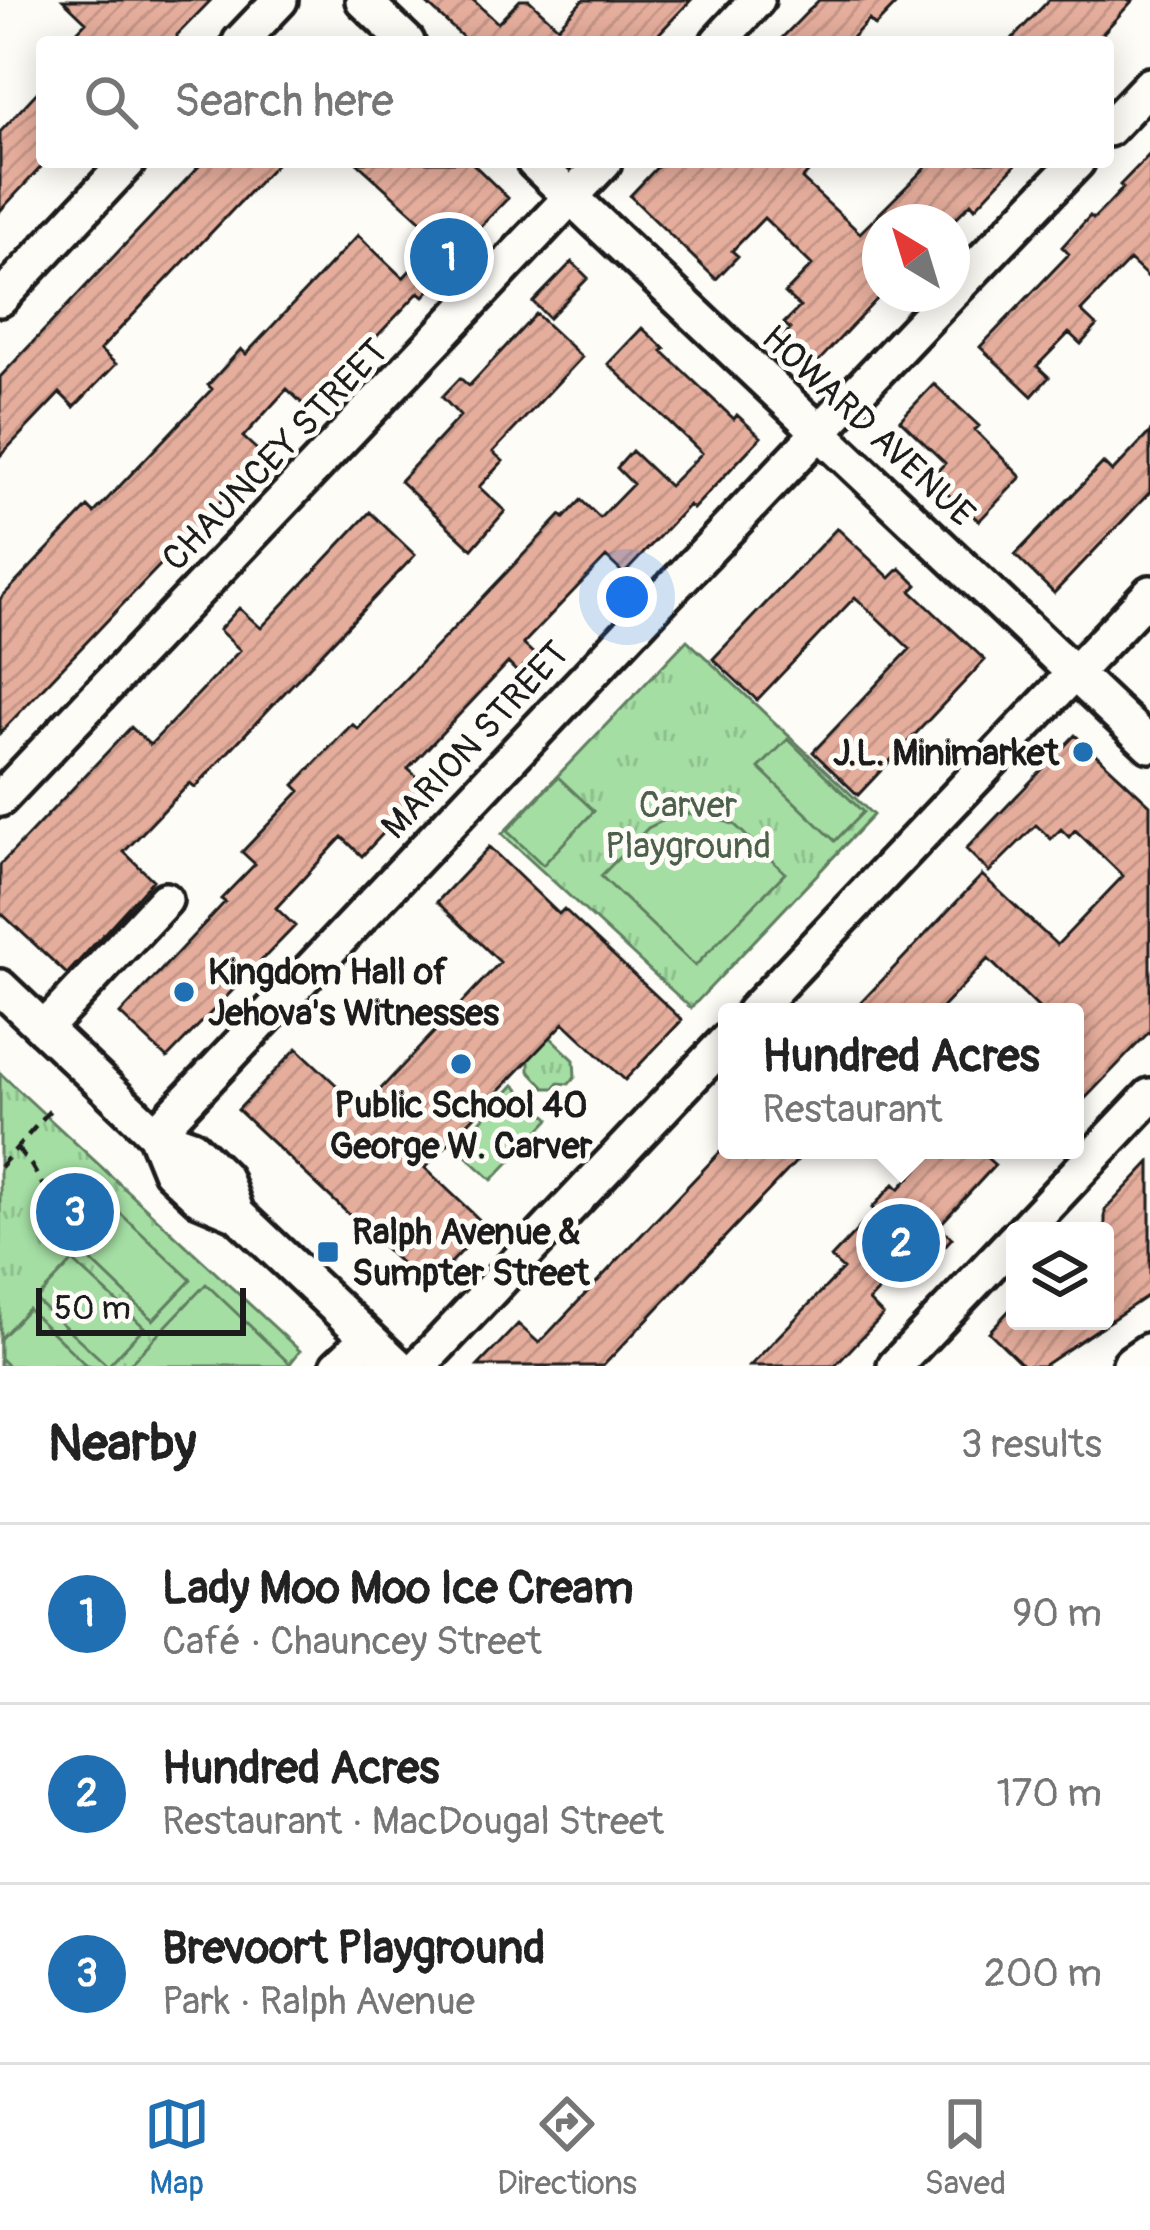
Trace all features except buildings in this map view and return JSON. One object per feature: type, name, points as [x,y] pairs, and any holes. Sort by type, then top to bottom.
[{"type":"main road","points":[[1134,1366],[1150,1355]]},
{"type":"street","points":[[246,36],[280,0]]},
{"type":"street","points":[[362,0],[401,36]]},
{"type":"street","points":[[724,36],[757,0]]},
{"type":"street","points":[[1114,123],[1150,86]]},
{"type":"street","points":[[0,298],[122,168]]},
{"type":"street","name":"HOWARD AVENUE","points":[[540,168],[1150,745]]},
{"type":"street","name":"CHAUNCEY STREET","points":[[0,799],[598,168]]},
{"type":"street","name":"MARION STREET","points":[[970,273],[1071,168]]},
{"type":"street","name":"MARION STREET","points":[[154,1134],[933,312]]},
{"type":"street","points":[[762,1003],[1150,592]]},
{"type":"street","points":[[44,1029],[165,901]]},
{"type":"street","points":[[0,987],[154,1134],[170,1171],[199,1198],[237,1214],[398,1366]]},
{"type":"street","points":[[419,1366],[718,1050]]},
{"type":"street","points":[[1031,1222],[1150,1096]]},
{"type":"street","points":[[895,1366],[1006,1249]]},
{"type":"street","points":[[338,1366],[368,1337]]},
{"type":"path","points":[[0,1167],[52,1108]]},
{"type":"path","points":[[17,1148],[32,1165],[77,1244]]},
{"type":"green space","name":"Carver Playground","points":[[687,640],[873,815],[691,1008],[502,834]]},
{"type":"green space","points":[[788,739],[863,812],[835,841],[759,768]]},
{"type":"green space","points":[[558,777],[594,811],[543,865],[507,831]]},
{"type":"green space","points":[[678,813],[712,816],[735,825],[785,873],[695,966],[601,876],[648,828]]},
{"type":"green space","points":[[550,1037],[574,1060],[575,1077],[569,1084],[545,1088],[529,1071],[529,1059]]},
{"type":"green space","points":[[0,1073],[300,1351],[288,1366],[0,1366]]},
{"type":"green space","points":[[514,1085],[550,1119],[492,1180],[456,1147]]},
{"type":"green space","points":[[120,1213],[191,1280],[153,1320],[82,1252]]},
{"type":"green space","points":[[73,1261],[144,1327],[108,1366],[36,1300]]},
{"type":"green space","points":[[206,1284],[290,1364],[128,1366]]},
{"type":"green space","points":[[28,1309],[87,1366],[8,1366],[0,1358],[0,1339]]},
{"type":"place","name":"Lady Moo Moo Ice Cream","points":[[449,257]]},
{"type":"place","name":"J.L. Minimarket","points":[[1083,752]]},
{"type":"place","name":"Kingdom Hall of Jehova's Witnesses","points":[[184,992]]},
{"type":"place","name":"Public School 40 George W. Carver","points":[[461,1064]]},
{"type":"place","name":"Brevoort Playground","points":[[75,1212]]},
{"type":"place","name":"Hundred Acres","points":[[901,1243]]},
{"type":"place","name":"Ralph Avenue & Sumpter Street","points":[[328,1252]]}]
